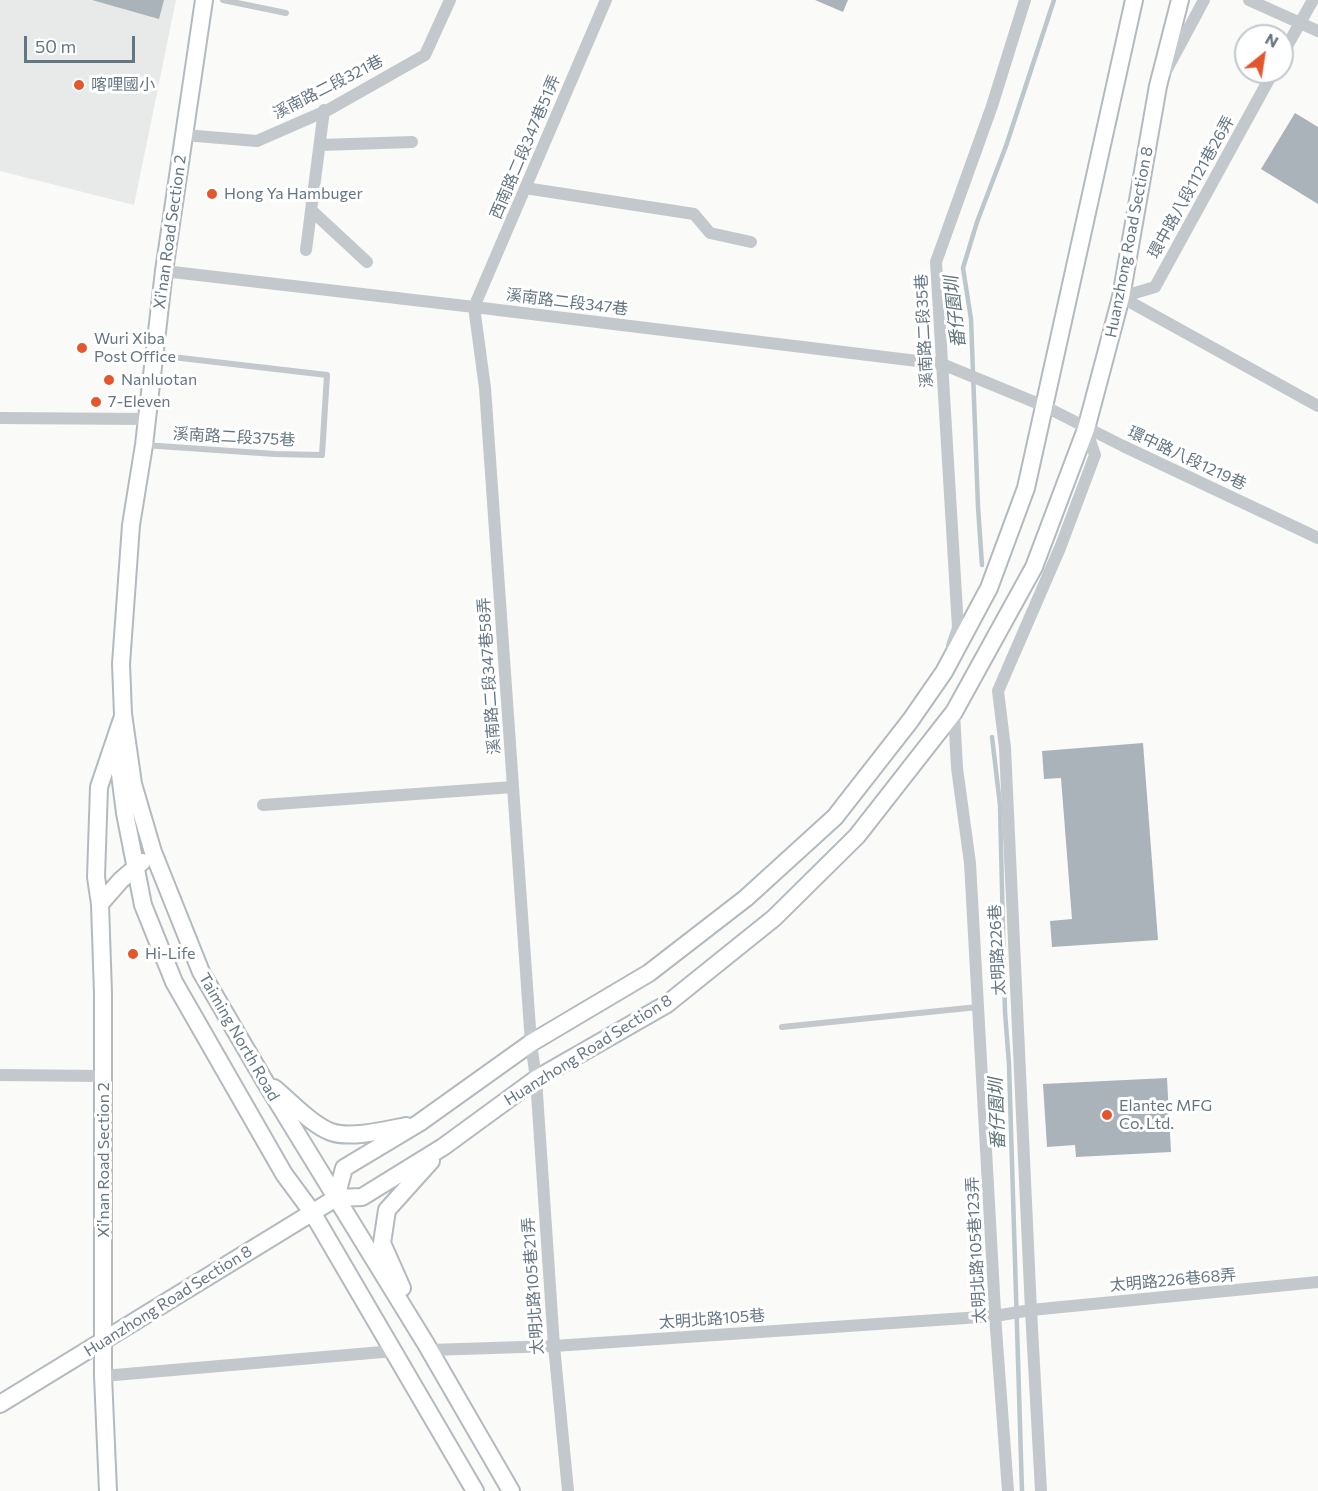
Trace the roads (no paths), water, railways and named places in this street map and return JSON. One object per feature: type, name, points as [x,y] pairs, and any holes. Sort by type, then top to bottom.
[{"type":"street","name":"Xi'nan Road Section 2","points":[[108,1491],[103,1376],[104,1076],[100,904],[96,877],[99,787],[123,714],[121,664],[131,525],[144,445],[164,271],[204,0]]},
{"type":"street","name":"溪南路二段321巷","points":[[184,135],[257,141],[324,110],[425,55],[450,0]]},
{"type":"street","name":"西南路二段347巷51弄","points":[[474,307],[606,0]]},
{"type":"street","name":"溪南路二段35巷","points":[[944,672],[958,628],[936,262],[992,106],[1025,0]]},
{"type":"street","name":"Huanzhong Road Section 8","points":[[336,1198],[344,1168],[419,1123],[531,1043],[649,973],[767,880],[835,817],[910,721],[944,672],[989,588],[1026,488],[1134,0]]},
{"type":"street","name":"Huanzhong Road Section 8","points":[[0,1404],[336,1198],[362,1197],[443,1147],[536,1078],[667,1004],[774,918],[857,836],[954,712],[1034,567],[1086,429],[1121,297],[1158,86],[1180,0]]},
{"type":"street","points":[[1158,86],[1204,0]]},
{"type":"street","points":[[1249,0],[1318,31]]},
{"type":"street","points":[[1294,33],[1313,0]]},
{"type":"street","name":"環中路八段1121巷26弄","points":[[1121,297],[1155,287],[1265,84]]},
{"type":"street","points":[[306,250],[324,110]]},
{"type":"street","points":[[320,145],[412,142]]},
{"type":"street","points":[[525,188],[694,214],[710,232],[751,242]]},
{"type":"street","points":[[311,210],[367,262]]},
{"type":"street","name":"溪南路二段347巷","points":[[164,271],[942,364],[979,379]]},
{"type":"street","points":[[1121,297],[1318,406]]},
{"type":"street","name":"溪南路二段347巷58弄","points":[[474,307],[485,388],[531,1043]]},
{"type":"street","name":"環中路八段1219巷","points":[[979,379],[1044,406],[1086,429],[1318,538]]},
{"type":"street","points":[[0,418],[147,419]]},
{"type":"street","name":"太明路226巷","points":[[1041,1491],[1005,748],[998,691],[1060,548],[1095,456],[1086,429]]},
{"type":"street","name":"太明北路105巷123弄","points":[[954,712],[957,768],[970,863],[995,1316],[1008,1491]]},
{"type":"street","name":"Taiming North Road","points":[[123,714],[133,784],[153,852],[201,972],[264,1080],[428,1347],[511,1491]]},
{"type":"street","name":"Taiming North Road","points":[[123,714],[120,774],[135,868],[143,904],[174,982],[284,1174],[312,1212],[475,1491]]},
{"type":"street","points":[[263,805],[513,787]]},
{"type":"street","points":[[100,904],[121,880],[153,852]]},
{"type":"street","name":"太明北路105巷21弄","points":[[531,1043],[536,1078],[554,1346],[568,1491]]},
{"type":"street","points":[[0,1075],[104,1076]]},
{"type":"street","name":"Huanzhong Road Section 8","points":[[264,1080],[313,1121],[332,1132],[368,1134],[419,1123]]},
{"type":"street","name":"Huanzhong Road Section 8","points":[[428,1347],[382,1243],[387,1210],[443,1147]]},
{"type":"street","name":"太明路226巷68弄","points":[[995,1316],[1031,1310],[1318,1282]]},
{"type":"street","name":"太明北路105巷","points":[[428,1347],[554,1346],[995,1316]]},
{"type":"street","points":[[103,1376],[394,1351]]},
{"type":"lane","points":[[223,0],[286,13]]},
{"type":"lane","name":"溪南路二段375巷","points":[[144,445],[322,455],[327,375],[154,355]]},
{"type":"lane","points":[[782,1027],[979,1007]]},
{"type":"waterway","name":"番仔園圳","points":[[982,565],[971,319],[963,268],[1054,0]]},
{"type":"waterway","name":"番仔園圳","points":[[992,737],[1000,805],[1022,1491]]},
{"type":"place","name":"喀哩國小","points":[[79,85]]},
{"type":"place","name":"Hong Ya Hambuger","points":[[212,194]]},
{"type":"place","name":"Wuri Xiba Post Office","points":[[82,348]]},
{"type":"place","name":"Nanluotan","points":[[109,380]]},
{"type":"place","name":"7-Eleven","points":[[96,402]]},
{"type":"place","name":"Hi-Life","points":[[133,954]]},
{"type":"place","name":"Elantec MFG Co. Ltd.","points":[[1107,1115]]}]
